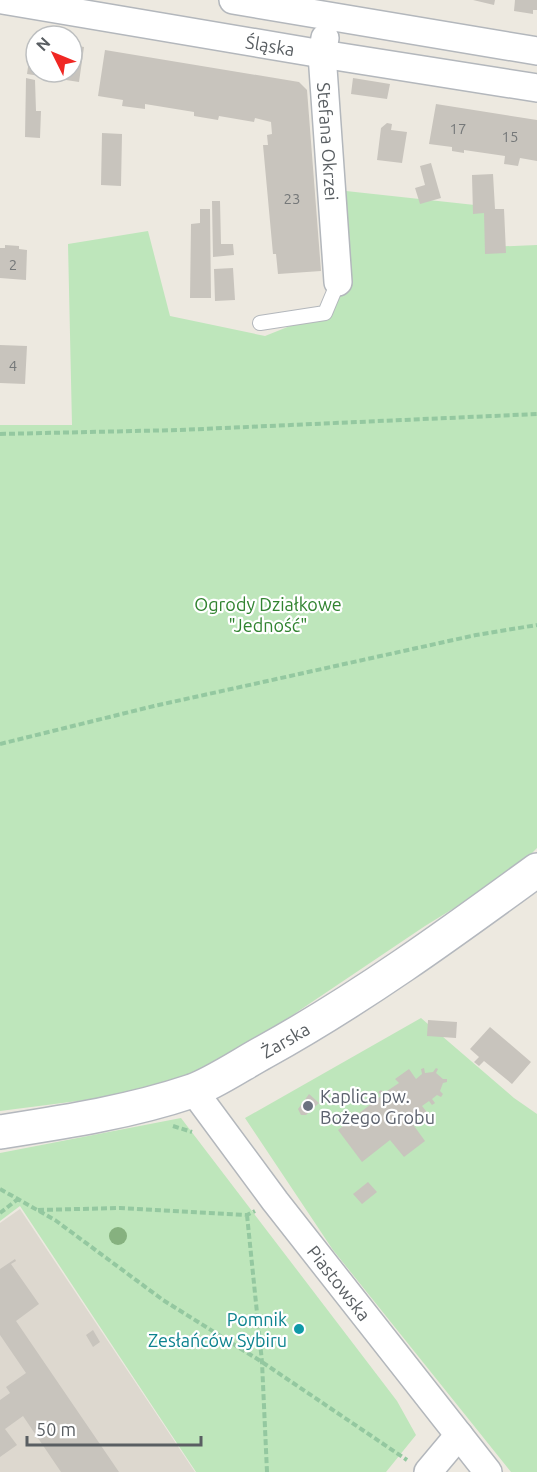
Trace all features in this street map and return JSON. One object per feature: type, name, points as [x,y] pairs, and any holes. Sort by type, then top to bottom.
[{"type":"street","name":"Śląska","points":[[2,0],[537,88]]},
{"type":"street","points":[[233,0],[328,8],[537,51]]},
{"type":"street","name":"Stefana Okrzei","points":[[328,8],[322,54],[338,282]]},
{"type":"street","name":"Żarska","points":[[0,1132],[76,1119],[193,1090],[305,1029],[385,980],[537,870]]},
{"type":"street","name":"Piastowska","points":[[193,1090],[275,1201],[488,1472]]},
{"type":"street","points":[[422,1469],[459,1435]]},
{"type":"lane","points":[[260,323],[325,314],[338,282]]},
{"type":"path","points":[[0,434],[179,430],[537,414]]},
{"type":"path","points":[[0,744],[154,706],[476,634],[537,625]]},
{"type":"path","points":[[0,1189],[55,1220],[163,1300],[262,1362],[422,1469]]},
{"type":"path","points":[[0,1213],[18,1199]]},
{"type":"path","points":[[38,1210],[120,1208],[248,1215],[275,1201]]},
{"type":"path","points":[[248,1215],[262,1362],[267,1472]]},
{"type":"shaded area","points":[[20,1209],[195,1472],[0,1472],[0,1223]]},
{"type":"green space","name":"Ogrody Działkowe \"Jedność\"","points":[[346,191],[484,206],[487,247],[537,245],[537,848],[513,872],[425,926],[254,1041],[212,1072],[109,1097],[0,1111],[0,425],[72,425],[68,244],[148,231],[170,316],[265,336],[325,312],[350,280]]},
{"type":"green space","points":[[421,1018],[514,1098],[537,1114],[537,1472],[511,1472],[333,1250],[245,1118]]},
{"type":"green space","points":[[181,1118],[397,1401],[416,1435],[386,1472],[196,1472],[20,1206],[0,1221],[0,1153]]},
{"type":"building","points":[[473,0],[495,0],[494,5]]},
{"type":"building","points":[[515,0],[537,0],[537,10],[533,10],[533,14],[514,11]]},
{"type":"building","points":[[105,50],[299,82],[307,90],[321,271],[278,274],[276,254],[273,254],[263,145],[268,145],[267,135],[272,134],[271,122],[255,118],[254,122],[219,116],[218,120],[194,116],[194,112],[145,104],[145,109],[122,106],[123,100],[98,96]]},
{"type":"building","points":[[353,78],[390,84],[387,99],[351,94]]},
{"type":"building","points":[[26,84],[35,84],[36,111],[41,111],[40,138],[25,137]]},
{"type":"building","points":[[436,104],[537,120],[537,161],[520,158],[518,166],[504,164],[505,156],[464,150],[464,153],[452,151],[452,147],[429,144]]},
{"type":"building","points":[[387,123],[392,124],[391,130],[407,132],[402,163],[377,160],[381,128]]},
{"type":"building","points":[[102,133],[122,134],[121,186],[101,185]]},
{"type":"building","points":[[431,163],[441,198],[420,204],[415,188],[425,185],[420,166]]},
{"type":"building","points":[[493,174],[495,209],[504,209],[506,253],[485,254],[484,213],[473,214],[472,175]]},
{"type":"building","points":[[212,201],[220,201],[221,244],[233,244],[234,255],[213,257]]},
{"type":"building","points":[[200,209],[210,209],[211,298],[190,298],[191,224],[200,223]]},
{"type":"building","points":[[5,245],[19,246],[19,249],[27,250],[26,280],[0,278],[0,248],[5,248]]},
{"type":"building","points":[[233,268],[235,300],[215,301],[214,269]]},
{"type":"building","points":[[0,345],[27,346],[25,384],[0,383]]},
{"type":"building","points":[[428,1020],[457,1022],[456,1038],[427,1036]]},
{"type":"building","points":[[490,1027],[531,1062],[512,1084],[484,1061],[479,1066],[474,1062],[479,1057],[470,1049]]},
{"type":"building","points":[[424,1068],[425,1073],[433,1072],[436,1068],[438,1069],[436,1073],[443,1079],[447,1079],[440,1091],[443,1094],[441,1097],[437,1095],[432,1099],[435,1103],[432,1105],[429,1101],[422,1106],[429,1115],[426,1118],[423,1114],[412,1123],[425,1141],[404,1157],[390,1140],[362,1162],[338,1130],[381,1096],[378,1092],[381,1090],[384,1093],[399,1083],[395,1079],[409,1069],[416,1079],[422,1074],[421,1069]]},
{"type":"building","name":"Kaplica pw. Bożego Grobu","points":[[309,1094],[319,1103],[306,1115],[301,1115],[298,1109]]},
{"type":"building","points":[[368,1182],[377,1192],[362,1204],[353,1194]]},
{"type":"building","points":[[15,1259],[16,1261],[11,1264],[39,1304],[16,1321],[119,1472],[61,1472],[23,1416],[5,1429],[17,1445],[0,1457],[0,1400],[10,1393],[6,1387],[26,1373],[0,1335],[0,1269]]},
{"type":"building","points":[[93,1330],[100,1342],[93,1347],[86,1335]]},
{"type":"place","name":"Kaplica pw. Bożego Grobu","points":[[308,1106]]},
{"type":"place","name":"Pomnik Zesłańców Sybiru","points":[[299,1329]]}]
